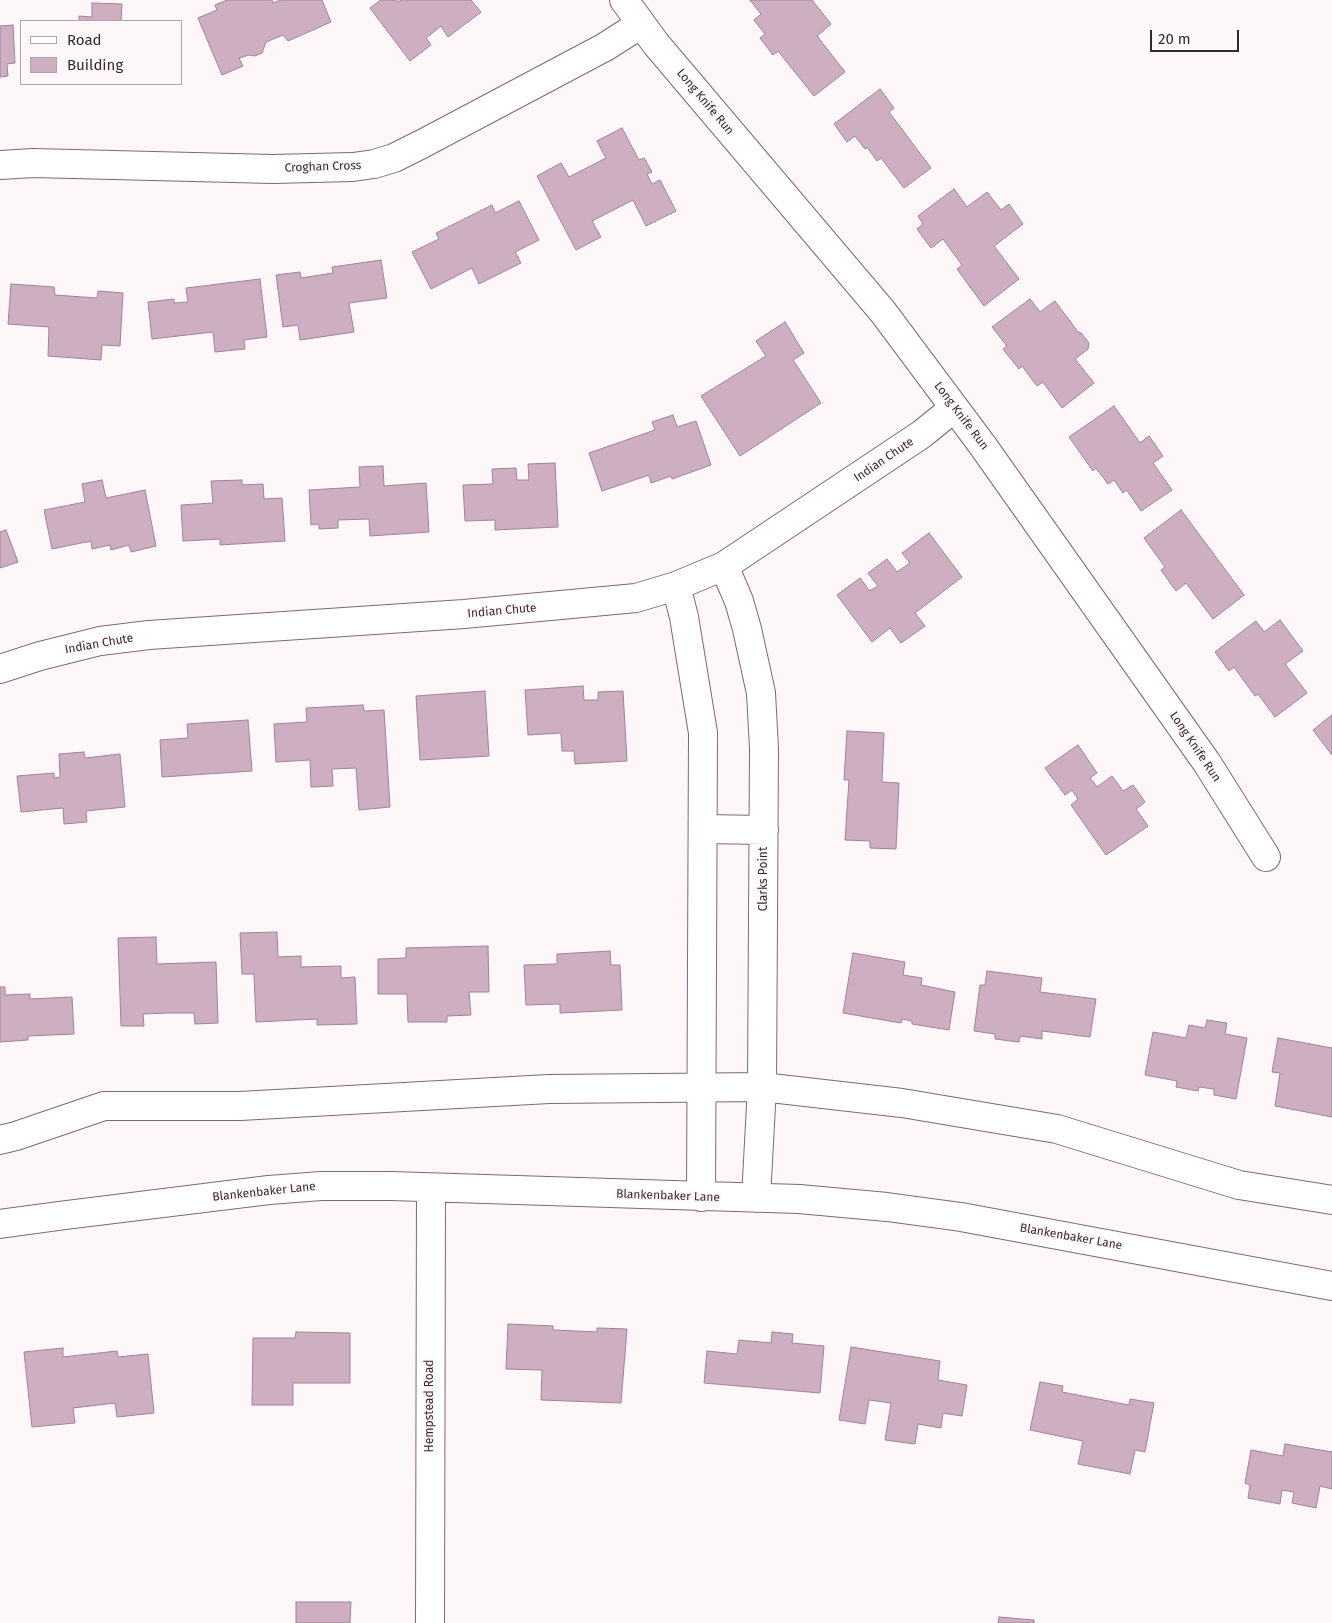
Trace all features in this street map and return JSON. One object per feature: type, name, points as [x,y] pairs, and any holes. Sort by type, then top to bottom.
[{"type":"street","name":"Long Knife Run","points":[[624,0],[656,44],[883,312],[983,446],[1207,763],[1266,857]]},
{"type":"street","name":"Croghan Cross","points":[[0,165],[42,164],[273,169],[353,168],[374,164],[394,158],[422,144],[605,47],[641,24]]},
{"type":"street","name":"Indian Chute","points":[[0,669],[40,656],[100,641],[149,635],[484,612],[636,598],[676,586],[724,566],[922,434],[954,408]]},
{"type":"street","name":"Clarks Point","points":[[724,566],[739,601],[747,629],[761,693],[764,748],[762,1087],[756,1198]]},
{"type":"street","points":[[676,586],[691,655],[703,733],[701,1197]]},
{"type":"street","points":[[703,829],[764,830]]},
{"type":"street","points":[[0,1140],[104,1106],[240,1106],[549,1089],[762,1087],[902,1103],[1057,1129],[1239,1185],[1332,1200]]},
{"type":"street","name":"Blankenbaker Lane","points":[[0,1224],[269,1190],[321,1186],[391,1186],[431,1189],[799,1200],[856,1204],[961,1217],[1332,1286]]},
{"type":"street","name":"Hempstead Road","points":[[430,1623],[431,1189]]},
{"type":"building","points":[[227,0],[272,0],[273,3],[281,0],[322,0],[331,22],[288,41],[283,35],[266,42],[262,53],[239,58],[243,66],[222,75],[198,18],[217,10],[215,5]]},
{"type":"building","points":[[381,0],[396,0],[398,2],[401,0],[471,0],[481,12],[448,37],[441,26],[426,38],[431,45],[410,61],[370,8]]},
{"type":"building","points":[[750,0],[812,0],[831,24],[817,36],[845,72],[814,96],[778,51],[773,55],[760,38],[765,34],[754,20],[761,14]]},
{"type":"building","points":[[92,3],[122,4],[121,20],[79,20],[79,16],[92,17]]},
{"type":"building","points":[[13,25],[15,63],[7,64],[8,76],[0,77],[0,26]]},
{"type":"building","points":[[880,89],[894,108],[889,112],[931,168],[904,188],[881,158],[877,161],[867,147],[865,149],[855,136],[847,142],[834,124]]},
{"type":"building","points":[[622,128],[639,160],[644,158],[652,172],[647,174],[652,184],[660,180],[676,211],[646,226],[633,200],[592,221],[601,237],[576,250],[537,176],[561,163],[569,177],[606,158],[597,141]]},
{"type":"building","points":[[954,189],[967,207],[987,192],[1001,210],[1009,204],[1023,224],[994,246],[1019,279],[984,306],[957,269],[962,265],[943,239],[931,248],[917,229],[923,224],[918,216]]},
{"type":"building","points":[[519,201],[539,240],[515,252],[521,263],[479,284],[472,268],[431,289],[412,252],[439,239],[436,233],[492,205],[495,213]]},
{"type":"building","points":[[381,260],[387,298],[349,303],[354,332],[300,340],[298,325],[283,327],[276,275],[300,272],[301,278],[333,273],[332,267]]},
{"type":"building","points":[[260,279],[267,337],[244,340],[245,349],[215,352],[213,332],[152,339],[148,302],[174,299],[174,303],[188,302],[186,288]]},
{"type":"building","points":[[11,284],[54,287],[55,295],[97,298],[98,291],[123,293],[120,346],[102,345],[101,360],[48,356],[49,327],[8,324]]},
{"type":"building","points":[[1030,299],[1040,312],[1055,301],[1078,332],[1089,343],[1088,349],[1075,359],[1094,383],[1062,408],[1043,382],[1037,386],[1022,366],[1019,369],[1003,349],[1007,346],[992,327]]},
{"type":"building","points":[[785,322],[804,353],[793,360],[821,403],[740,456],[701,396],[766,356],[756,341]]},
{"type":"building","points":[[1114,406],[1140,443],[1149,436],[1163,456],[1153,463],[1172,490],[1141,511],[1128,492],[1126,490],[1123,493],[1114,480],[1108,484],[1096,468],[1093,471],[1069,437]]},
{"type":"building","points":[[673,415],[677,427],[696,421],[711,465],[672,479],[671,476],[651,483],[649,475],[602,491],[589,453],[655,430],[652,422]]},
{"type":"building","points":[[555,463],[558,527],[495,530],[495,520],[465,521],[463,485],[493,484],[492,469],[516,468],[517,480],[529,480],[528,464]]},
{"type":"building","points":[[383,466],[384,486],[426,483],[429,532],[370,536],[369,519],[338,520],[338,528],[319,529],[319,524],[311,525],[309,490],[360,487],[359,467]]},
{"type":"building","points":[[102,480],[106,498],[145,490],[156,546],[131,552],[129,545],[111,550],[110,545],[92,549],[91,541],[52,549],[44,510],[85,502],[82,484]]},
{"type":"building","points":[[242,480],[242,485],[263,484],[264,499],[282,498],[285,541],[220,545],[220,539],[183,541],[181,505],[213,503],[211,481]]},
{"type":"building","points":[[1181,510],[1244,595],[1213,619],[1186,583],[1176,591],[1161,570],[1165,567],[1144,538]]},
{"type":"building","points":[[6,530],[18,562],[0,568],[0,532]]},
{"type":"building","points":[[929,533],[962,577],[915,613],[925,626],[901,643],[890,628],[872,642],[837,595],[860,578],[870,591],[878,586],[868,573],[887,559],[897,572],[910,563],[902,553]]},
{"type":"building","points":[[1280,620],[1303,651],[1285,664],[1307,693],[1275,717],[1258,694],[1255,696],[1234,667],[1229,671],[1215,652],[1256,621],[1264,632]]},
{"type":"building","points":[[583,686],[584,700],[598,700],[598,692],[623,691],[627,761],[575,764],[574,751],[562,751],[561,733],[528,735],[525,690]]},
{"type":"building","points":[[485,691],[489,756],[420,760],[416,696]]},
{"type":"building","points":[[363,705],[364,711],[384,710],[390,807],[359,810],[356,768],[332,769],[333,786],[311,787],[310,760],[276,762],[274,724],[307,722],[306,708]]},
{"type":"building","points":[[1332,715],[1332,755],[1313,730]]},
{"type":"building","points":[[248,720],[252,771],[162,777],[160,740],[188,738],[187,724]]},
{"type":"building","points":[[847,731],[884,733],[882,782],[899,783],[896,849],[870,848],[870,841],[845,840],[849,780],[844,780]]},
{"type":"building","points":[[1078,745],[1097,773],[1090,778],[1097,787],[1112,776],[1123,791],[1133,785],[1145,802],[1136,809],[1148,826],[1106,855],[1071,805],[1078,799],[1072,790],[1065,795],[1045,768]]},
{"type":"building","points":[[84,752],[85,758],[120,754],[125,807],[86,811],[87,822],[64,824],[63,808],[21,812],[17,776],[54,773],[54,778],[60,777],[59,754]]},
{"type":"building","points":[[277,932],[278,957],[301,956],[301,967],[341,966],[341,978],[355,977],[357,1024],[317,1025],[317,1019],[256,1022],[254,974],[242,974],[240,933]]},
{"type":"building","points":[[156,937],[157,964],[216,962],[218,1023],[195,1024],[194,1013],[167,1013],[143,1014],[144,1026],[121,1026],[118,938]]},
{"type":"building","points":[[488,946],[489,992],[469,992],[471,1015],[447,1016],[447,1022],[408,1022],[407,994],[378,994],[378,959],[406,958],[406,948]]},
{"type":"building","points":[[610,951],[611,965],[620,965],[622,1010],[560,1013],[560,1004],[526,1005],[524,965],[557,964],[557,954]]},
{"type":"building","points":[[853,953],[905,962],[903,975],[922,978],[921,985],[955,992],[949,1030],[912,1024],[912,1021],[902,1019],[901,1023],[843,1013]]},
{"type":"building","points":[[987,971],[1042,978],[1040,992],[1096,999],[1090,1037],[1042,1031],[1042,1039],[1020,1036],[1019,1042],[995,1039],[995,1034],[974,1031],[980,985],[985,985]]},
{"type":"building","points":[[0,987],[5,987],[5,995],[30,994],[30,999],[72,997],[74,1034],[28,1036],[28,1040],[0,1042]]},
{"type":"building","points":[[1207,1020],[1227,1023],[1225,1034],[1247,1038],[1236,1099],[1214,1095],[1214,1089],[1199,1087],[1198,1091],[1176,1087],[1177,1081],[1145,1075],[1153,1032],[1186,1038],[1189,1025],[1205,1028]]},
{"type":"building","points":[[1278,1038],[1332,1048],[1332,1117],[1275,1106],[1280,1073],[1272,1072]]},
{"type":"building","points":[[508,1324],[553,1326],[553,1330],[597,1332],[597,1328],[627,1329],[621,1403],[541,1400],[542,1370],[506,1369]]},
{"type":"building","points":[[296,1332],[350,1333],[350,1383],[293,1383],[293,1405],[252,1405],[253,1338],[295,1338]]},
{"type":"building","points":[[772,1332],[793,1334],[792,1343],[824,1346],[820,1393],[704,1383],[707,1351],[737,1354],[739,1340],[771,1343]]},
{"type":"building","points":[[851,1347],[940,1361],[938,1380],[967,1385],[962,1416],[943,1413],[941,1428],[918,1424],[915,1444],[885,1440],[891,1403],[869,1400],[865,1424],[839,1420]]},
{"type":"building","points":[[63,1348],[63,1357],[117,1351],[118,1357],[148,1354],[154,1413],[117,1417],[115,1403],[73,1408],[75,1423],[32,1427],[24,1352]]},
{"type":"building","points":[[1040,1382],[1063,1386],[1062,1392],[1129,1405],[1130,1399],[1154,1403],[1145,1452],[1135,1450],[1130,1474],[1078,1464],[1083,1441],[1030,1430]]},
{"type":"building","points":[[1285,1444],[1332,1452],[1332,1489],[1320,1486],[1316,1508],[1292,1503],[1294,1492],[1282,1490],[1280,1504],[1248,1498],[1250,1485],[1245,1483],[1251,1450],[1283,1456]]},
{"type":"building","points":[[296,1602],[351,1602],[350,1623],[296,1623]]},
{"type":"building","points":[[999,1617],[1034,1620],[1034,1623],[998,1623]]}]
